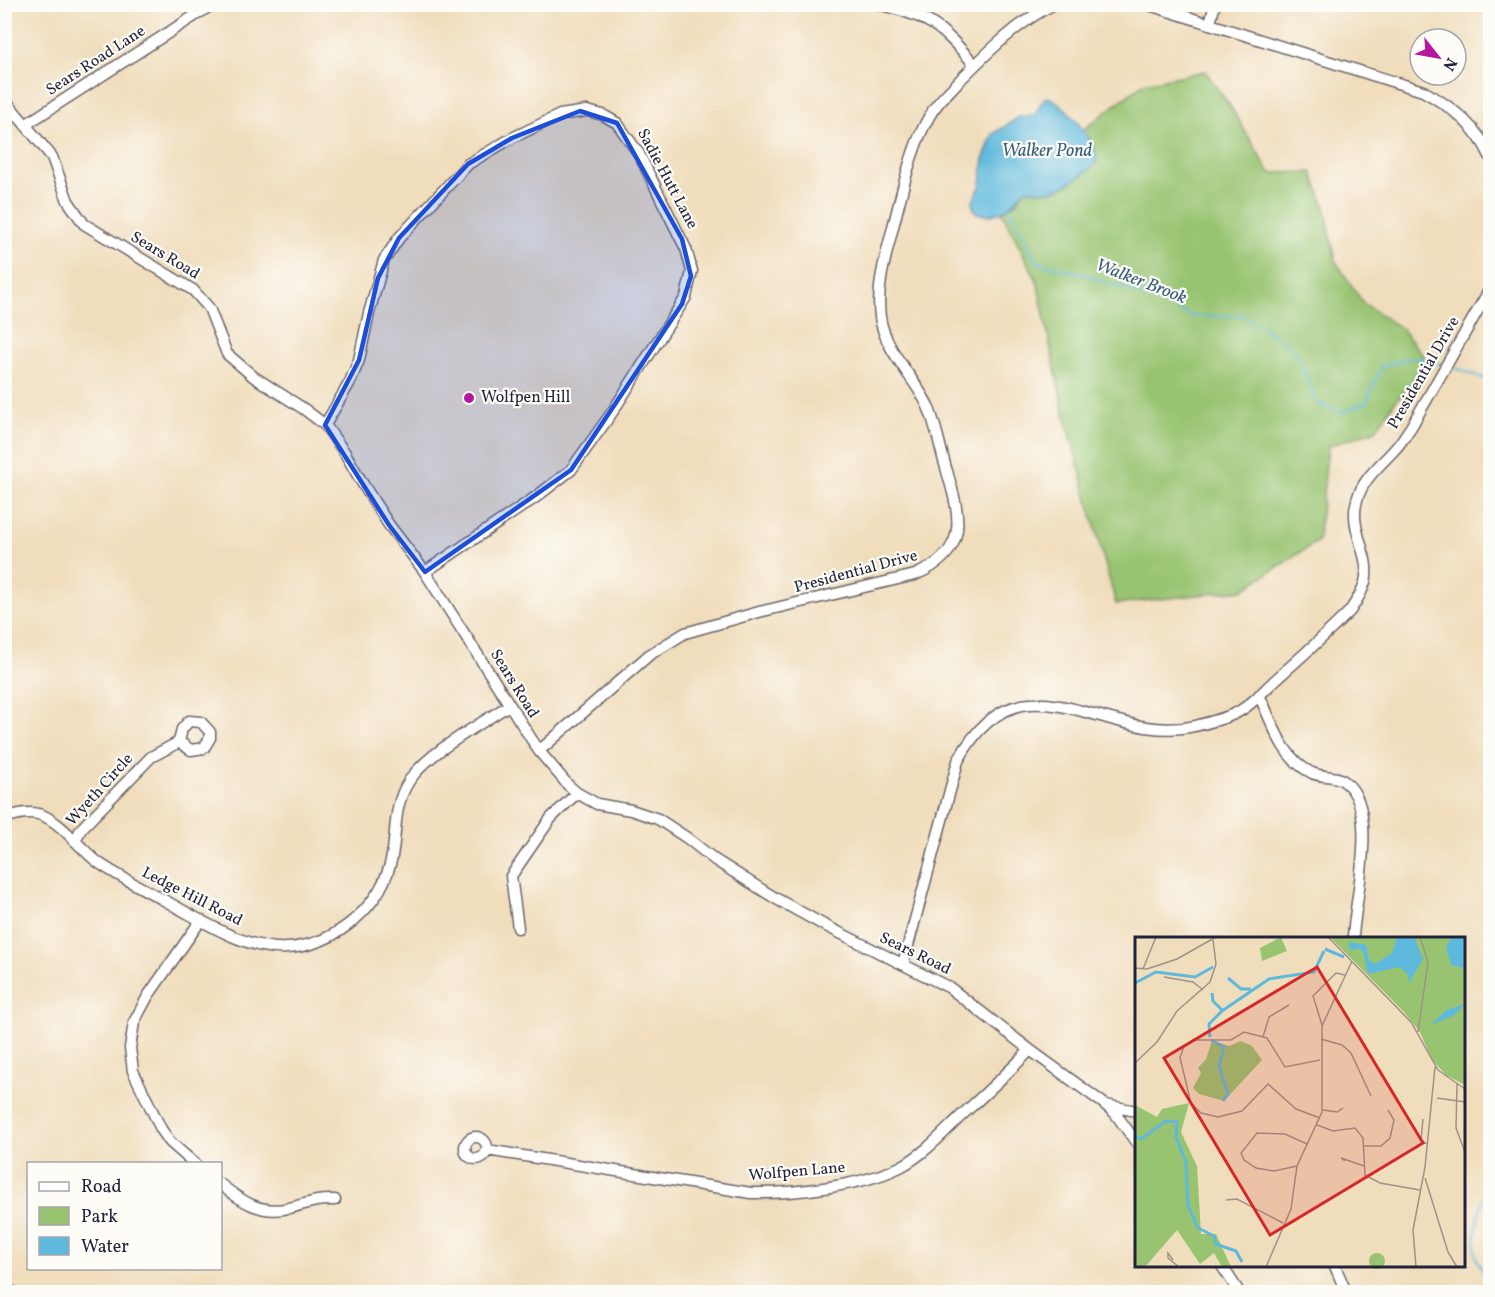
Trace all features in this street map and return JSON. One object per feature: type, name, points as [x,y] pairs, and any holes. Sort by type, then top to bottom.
[{"type":"street","name":"Sears Road Lane","points":[[25,125],[213,4]]},
{"type":"street","points":[[877,4],[920,16],[932,22],[944,31],[975,65]]},
{"type":"street","name":"Presidential Drive","points":[[539,750],[649,655],[685,633],[759,612],[915,575],[938,564],[950,550],[958,526],[956,502],[928,406],[886,338],[880,318],[880,286],[903,189],[930,114],[975,65],[1016,28],[1054,4]]},
{"type":"street","points":[[1146,4],[1423,91],[1442,101],[1467,122],[1491,156]]},
{"type":"street","points":[[1210,23],[1215,4]]},
{"type":"street","name":"Sears Road","points":[[4,99],[52,157],[68,201],[84,224],[193,290],[204,301],[212,315],[226,353],[254,377],[325,425],[389,525],[425,572],[539,750],[577,793],[597,804],[631,810],[658,819],[756,887],[822,924],[959,994],[1115,1113],[1135,1139]]},
{"type":"street","name":"Sadie Hutt Lane","points":[[325,425],[350,382],[359,360],[384,260],[399,238],[468,164],[512,138],[561,115],[587,111],[603,115],[618,123],[635,148],[687,249],[692,271],[686,297],[611,414],[571,470],[536,497],[425,572]]},
{"type":"street","name":"Presidential Drive","points":[[903,964],[958,761],[974,735],[990,720],[1015,706],[1045,703],[1152,728],[1194,726],[1235,714],[1344,617],[1361,594],[1366,571],[1354,515],[1360,489],[1366,479],[1398,447],[1491,289]]},
{"type":"street","points":[[1259,695],[1284,750],[1311,773],[1335,777],[1346,782],[1353,790],[1363,824],[1362,874],[1353,937]]},
{"type":"street","name":"Ledge Hill Road","points":[[4,818],[30,812],[43,815],[97,861],[122,878],[219,930],[267,947],[288,948],[317,941],[342,930],[364,909],[383,883],[392,857],[394,822],[402,792],[411,778],[428,760],[509,705]]},
{"type":"street","name":"Wyeth Circle","points":[[75,841],[81,828],[152,757],[179,742]]},
{"type":"street","points":[[518,928],[511,876],[551,818],[577,793]]},
{"type":"street","points":[[193,1162],[170,1142],[161,1129],[133,1071],[130,1048],[134,1022],[148,996],[201,920]]},
{"type":"street","name":"Wolfpen Lane","points":[[487,1150],[740,1192],[762,1193],[829,1186],[884,1174],[922,1153],[1030,1050]]},
{"type":"street","points":[[1105,1105],[1135,1111]]},
{"type":"street","points":[[222,1185],[250,1205],[263,1210],[276,1211],[321,1199],[335,1200]]},
{"type":"street","points":[[1223,1267],[1239,1293]]},
{"type":"street","points":[[1335,1267],[1346,1293]]},
{"type":"street","points":[[4,1292],[14,1293]]},
{"type":"highlighted area","points":[[580,111],[617,123],[682,239],[691,276],[682,304],[571,470],[425,572],[389,525],[325,425],[359,360],[378,278],[399,238],[468,164],[512,138]]},
{"type":"green space","points":[[1205,71],[1230,106],[1270,173],[1312,172],[1325,207],[1336,262],[1363,303],[1402,329],[1429,363],[1394,403],[1376,430],[1328,446],[1318,541],[1242,590],[1116,604],[1063,408],[1037,281],[1002,212],[1016,203],[1024,191],[1057,189],[1070,182],[1095,148],[1083,130],[1144,83]]},
{"type":"water","name":"Walker Pond","points":[[1047,97],[1067,110],[1080,126],[1094,147],[1097,161],[1068,184],[1048,191],[1024,190],[1010,206],[998,213],[985,215],[977,213],[973,207],[973,201],[981,185],[984,157],[993,134],[1021,116],[1035,115],[1044,98]]},
{"type":"waterway","name":"Walker Brook","points":[[1009,208],[1038,263],[1077,272],[1195,317],[1243,315],[1295,350],[1317,403],[1342,413],[1366,402],[1382,366],[1415,357],[1440,364]]},
{"type":"waterway","name":"Walker Brook","points":[[1453,367],[1490,381]]},
{"type":"waterway","name":"Walker Brook","points":[[1490,1183],[1476,1230],[1475,1250],[1477,1260],[1490,1282]]},
{"type":"place","name":"Wolfpen Hill","points":[[469,398]]}]
